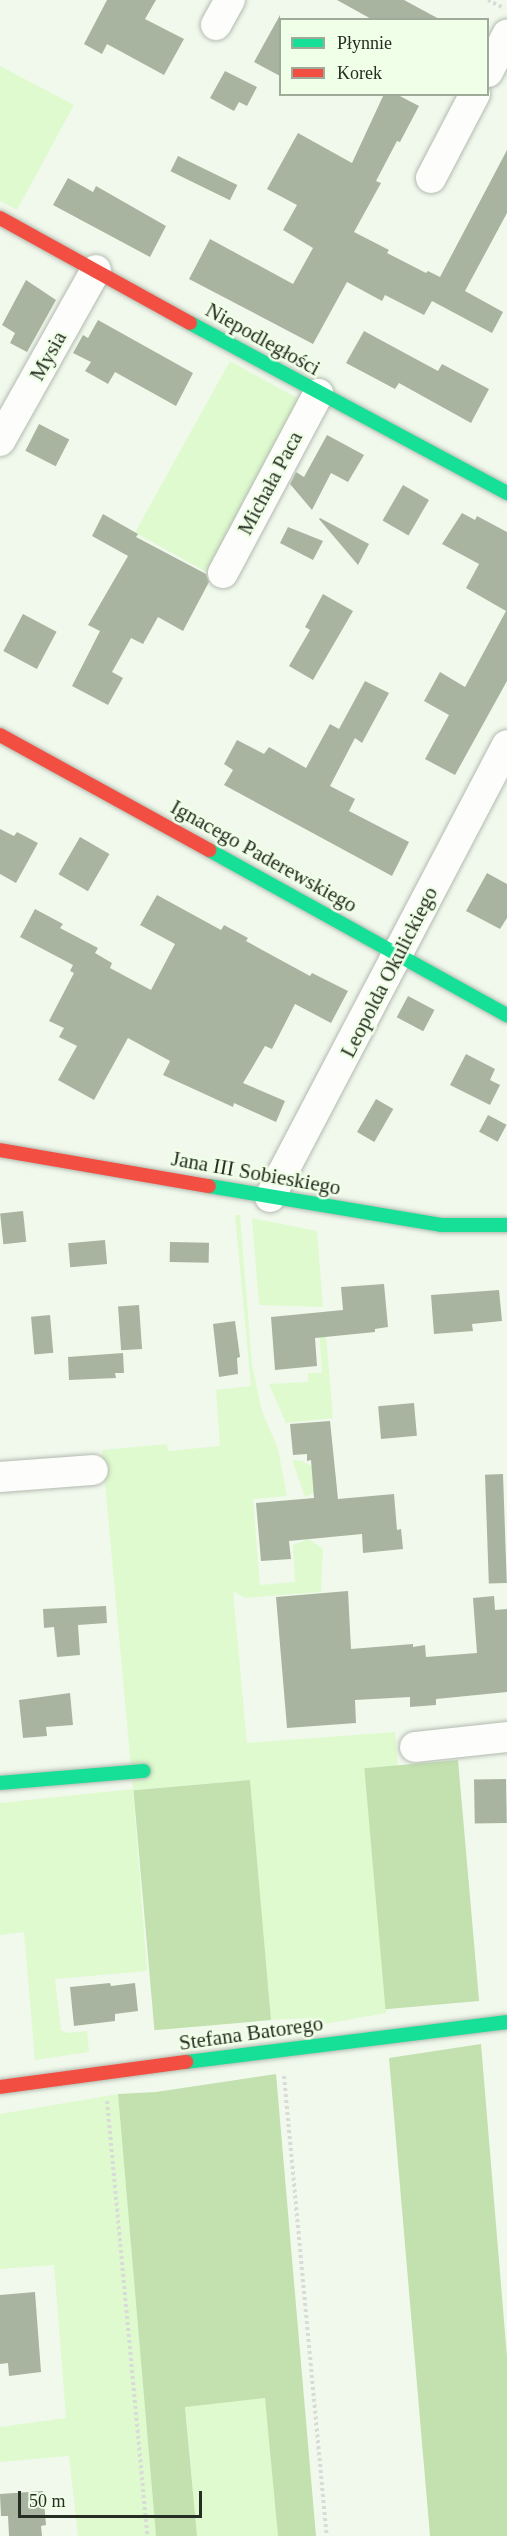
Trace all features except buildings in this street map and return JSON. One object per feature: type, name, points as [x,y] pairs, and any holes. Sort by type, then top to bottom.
[{"type":"street","points":[[489,70],[507,35]]},
{"type":"street","points":[[431,178],[474,96]]},
{"type":"street","name":"Niepodległości","points":[[0,218],[318,394],[507,493]]},
{"type":"street","name":"Mysia","points":[[0,441],[96,270]]},
{"type":"street","name":"Michała Paca","points":[[223,573],[318,394]]},
{"type":"street","name":"Ignacego Paderewskiego","points":[[0,735],[398,953],[507,1016]]},
{"type":"street","name":"Leopolda Okulickiego","points":[[270,1197],[507,745]]},
{"type":"street","name":"Jana III Sobieskiego","points":[[0,1150],[413,1221],[441,1225],[507,1225]]},
{"type":"street","points":[[0,1477],[93,1470]]},
{"type":"street","points":[[415,1747],[507,1737]]},
{"type":"street","points":[[0,1783],[143,1771]]},
{"type":"street","name":"Stefana Batorego","points":[[0,2087],[282,2049],[507,2022]]},
{"type":"path","points":[[488,0],[507,10]]},
{"type":"path","points":[[282,2049],[327,2536]]},
{"type":"path","points":[[104,2074],[147,2536]]},
{"type":"green space","points":[[0,66],[74,105],[17,210],[0,201]]},
{"type":"green space","points":[[230,361],[306,403],[211,575],[135,532]]},
{"type":"green space","points":[[235,1215],[240,1215],[252,1365],[262,1411],[278,1449],[287,1496],[253,1499],[260,1585],[295,1582],[293,1545],[309,1539],[323,1549],[321,1592],[245,1598],[233,1591],[247,1743],[395,1732],[398,1767],[365,1770],[386,2013],[307,2027],[308,2018],[271,2020],[250,1780],[133,1790],[147,1971],[55,1979],[61,2030],[68,2033],[87,2031],[89,2052],[35,2060],[24,1932],[0,1935],[0,1803],[133,1789],[102,1450],[167,1444],[168,1451],[220,1446],[216,1390],[251,1386]]},
{"type":"green space","points":[[252,1218],[317,1231],[323,1307],[259,1305]]},
{"type":"green space","points":[[324,1312],[333,1418],[286,1423],[269,1384],[308,1382],[308,1373],[322,1373],[318,1313]]},
{"type":"green space","points":[[292,1460],[302,1461],[314,1467],[316,1492],[305,1497]]},
{"type":"green space","points":[[458,1760],[479,2001],[385,2009],[364,1768]]},
{"type":"green space","points":[[250,1780],[271,2020],[154,2030],[133,1790]]},
{"type":"green space","points":[[481,2044],[507,2357],[507,2536],[430,2536],[389,2058]]},
{"type":"green space","points":[[276,2074],[316,2536],[278,2536],[265,2398],[185,2407],[197,2536],[156,2536],[118,2094],[156,2092]]},
{"type":"green space","points":[[118,2094],[156,2536],[78,2536],[69,2456],[0,2462],[0,2427],[66,2418],[54,2265],[0,2269],[0,2114]]},
{"type":"green space","points":[[266,2398],[278,2536],[197,2536],[185,2405]]},
{"type":"traffic: fast","points":[[190,323],[507,493]]},
{"type":"traffic: fast","points":[[209,850],[507,1015]]},
{"type":"traffic: fast","points":[[209,1186],[441,1225],[507,1225]]},
{"type":"traffic: fast","points":[[0,1783],[143,1771]]},
{"type":"traffic: fast","points":[[186,2062],[507,2022]]},
{"type":"traffic: jam","points":[[0,218],[190,323]]},
{"type":"traffic: jam","points":[[0,735],[209,850]]},
{"type":"traffic: jam","points":[[0,1150],[209,1186]]},
{"type":"traffic: jam","points":[[0,2087],[186,2062]]}]
